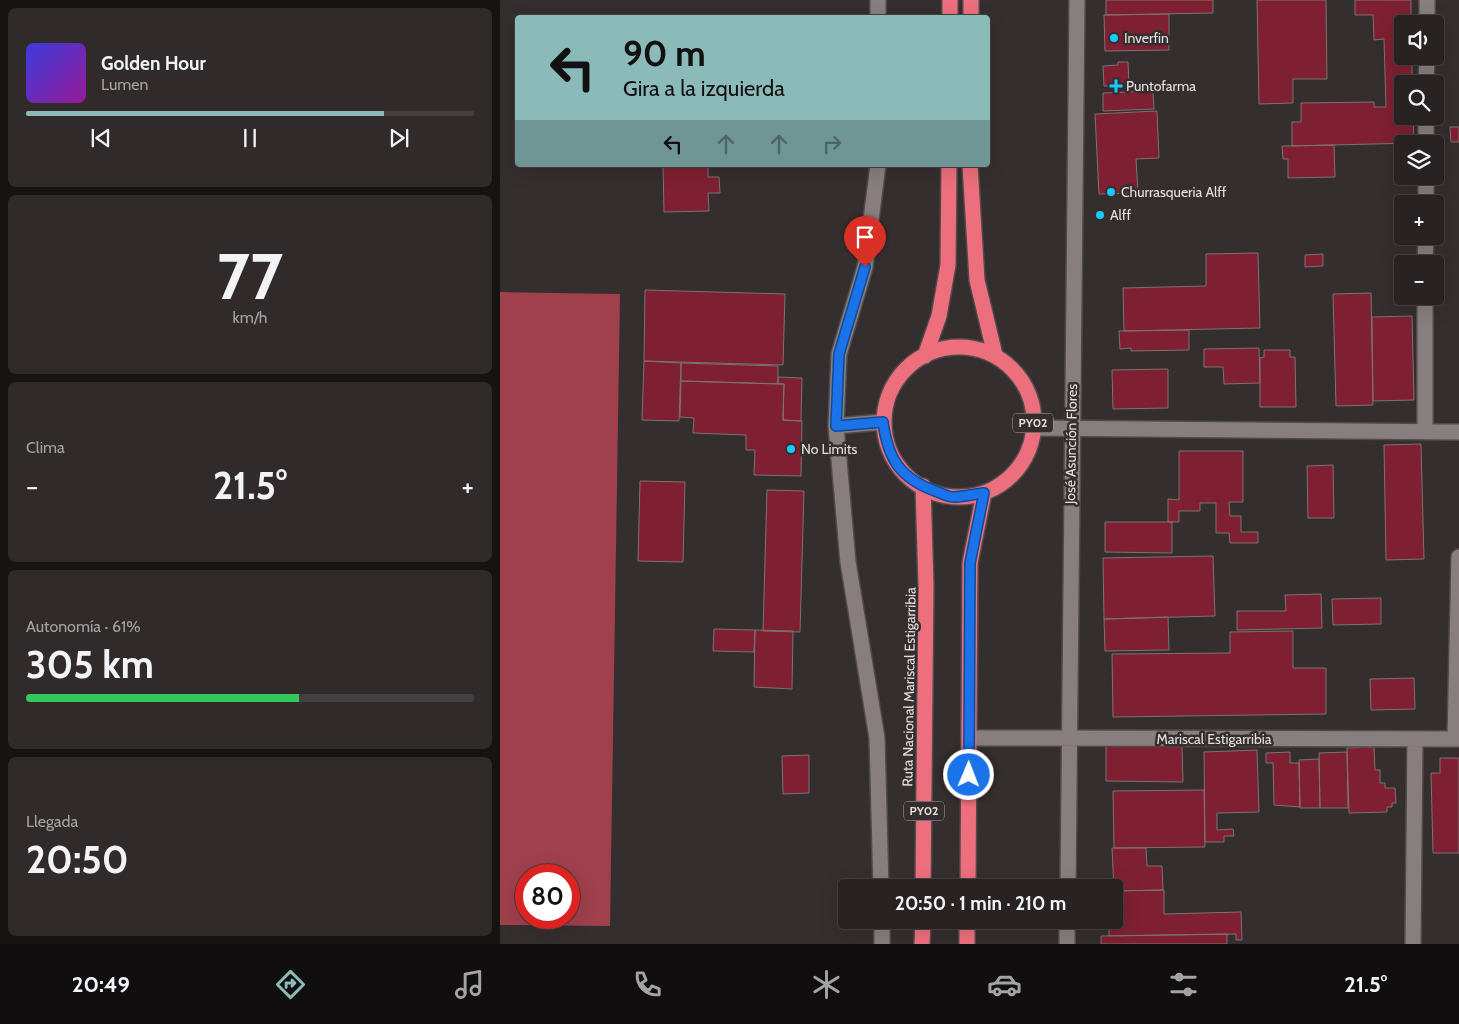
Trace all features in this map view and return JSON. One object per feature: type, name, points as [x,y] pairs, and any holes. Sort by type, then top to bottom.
[{"type":"highway","points":[[950,0],[950,15]]},
{"type":"highway","points":[[971,0],[971,15]]},
{"type":"highway","points":[[925,356],[939,316],[948,265],[949,167]]},
{"type":"highway","points":[[970,167],[977,280],[995,355]]},
{"type":"highway","name":"PY02","points":[[959,345],[995,355],[1007,363],[1023,382],[1032,404],[1034,428],[1029,449],[1018,468],[1003,483],[984,493],[951,497],[923,486],[905,475],[893,460],[886,442],[883,422],[886,402],[893,383],[906,366],[925,356],[959,345]]},
{"type":"highway","name":"Ruta Nacional Mariscal Estigarribia","points":[[923,486],[926,585],[923,879]]},
{"type":"highway","points":[[968,879],[970,563],[984,493]]},
{"type":"highway","points":[[922,944],[923,929]]},
{"type":"highway","points":[[967,929],[967,944]]},
{"type":"street","points":[[878,0],[878,15]]},
{"type":"street","name":"José Asunción Flores","points":[[1068,879],[1076,0]]},
{"type":"street","points":[[1427,0],[1427,15]]},
{"type":"street","points":[[878,167],[865,267],[839,354],[836,426],[848,562],[877,738],[881,879]]},
{"type":"street","points":[[1424,432],[1425,305]]},
{"type":"street","points":[[836,426],[883,422]]},
{"type":"street","points":[[1034,428],[1459,432]]},
{"type":"street","points":[[1457,739],[1459,557]]},
{"type":"street","name":"Mariscal Estigarribia","points":[[970,738],[1457,739]]},
{"type":"street","points":[[1413,944],[1415,739]]},
{"type":"street","points":[[882,929],[882,944]]},
{"type":"street","points":[[1067,929],[1067,944]]},
{"type":"shaded area","points":[[500,292],[620,294],[610,926],[580,926],[580,864],[515,864],[515,925],[500,925]]},
{"type":"building","points":[[1106,0],[1213,0],[1213,13],[1106,15]]},
{"type":"building","points":[[1257,0],[1326,0],[1327,79],[1293,79],[1293,103],[1259,104]]},
{"type":"building","points":[[1355,0],[1411,0],[1411,15],[1394,15],[1394,65],[1412,65],[1412,75],[1394,75],[1394,125],[1413,125],[1414,135],[1394,135],[1394,143],[1292,146],[1292,122],[1301,122],[1301,103],[1374,102],[1374,107],[1386,107],[1384,39],[1374,40],[1373,15],[1355,15]]},
{"type":"building","points":[[1169,14],[1169,50],[1105,51],[1104,15]]},
{"type":"building","points":[[1118,62],[1128,62],[1129,86],[1104,86],[1103,66],[1118,65]]},
{"type":"building","points":[[1153,91],[1154,109],[1103,111],[1103,93]]},
{"type":"building","points":[[1157,111],[1159,158],[1136,159],[1138,193],[1099,194],[1095,114]]},
{"type":"building","points":[[1450,127],[1459,127],[1459,142],[1451,142]]},
{"type":"building","points":[[1334,145],[1335,177],[1288,178],[1288,159],[1283,159],[1282,146]]},
{"type":"building","points":[[663,167],[708,167],[708,177],[719,177],[720,193],[708,193],[709,211],[664,212]]},
{"type":"building","points":[[1258,253],[1260,328],[1124,331],[1123,288],[1206,286],[1206,254]]},
{"type":"building","points":[[1323,254],[1323,266],[1305,267],[1305,255]]},
{"type":"building","points":[[645,290],[785,294],[783,365],[644,361]]},
{"type":"building","points":[[1371,293],[1373,405],[1336,406],[1333,294]]},
{"type":"building","points":[[1412,316],[1414,400],[1373,401],[1372,317]]},
{"type":"building","points":[[1189,330],[1189,350],[1131,351],[1131,348],[1120,349],[1119,331]]},
{"type":"building","points":[[1259,348],[1260,383],[1224,384],[1223,367],[1204,367],[1204,349]]},
{"type":"building","points":[[1264,350],[1290,350],[1290,357],[1295,357],[1296,407],[1260,407],[1260,358],[1264,357]]},
{"type":"building","points":[[644,361],[681,363],[679,421],[642,420]]},
{"type":"building","points":[[681,363],[778,366],[778,384],[681,381]]},
{"type":"building","points":[[1168,369],[1168,408],[1113,409],[1112,370]]},
{"type":"building","points":[[778,377],[802,378],[801,421],[783,420],[784,384],[778,384]]},
{"type":"building","points":[[681,381],[784,384],[783,420],[802,421],[801,476],[754,475],[755,450],[746,450],[746,435],[693,433],[694,418],[680,417]]},
{"type":"building","points":[[1421,444],[1424,559],[1386,560],[1384,445]]},
{"type":"building","points":[[1179,451],[1243,451],[1243,502],[1229,502],[1230,516],[1241,516],[1241,532],[1258,532],[1258,543],[1230,543],[1229,533],[1216,533],[1216,503],[1200,503],[1200,511],[1179,511],[1179,522],[1168,522],[1168,499],[1179,500]]},
{"type":"building","points":[[1333,465],[1334,518],[1308,518],[1307,466]]},
{"type":"building","points":[[640,481],[685,482],[683,562],[638,561]]},
{"type":"building","points":[[767,490],[804,491],[800,632],[763,631]]},
{"type":"building","points":[[1105,522],[1172,522],[1172,553],[1105,552]]},
{"type":"building","points":[[1213,556],[1215,616],[1104,619],[1103,558]]},
{"type":"building","points":[[1321,594],[1322,628],[1237,630],[1237,611],[1286,611],[1285,595]]},
{"type":"building","points":[[1381,598],[1381,624],[1333,625],[1332,599]]},
{"type":"building","points":[[1168,617],[1169,650],[1105,651],[1104,619]]},
{"type":"building","points":[[714,629],[755,630],[754,652],[713,651]]},
{"type":"building","points":[[755,630],[793,631],[792,689],[754,687]]},
{"type":"building","points":[[1293,631],[1293,668],[1326,668],[1326,714],[1113,717],[1112,654],[1230,653],[1230,632]]},
{"type":"building","points":[[1414,678],[1415,709],[1371,710],[1370,679]]},
{"type":"building","points":[[1182,745],[1183,782],[1106,781],[1106,746]]},
{"type":"building","points":[[1374,747],[1375,770],[1380,770],[1380,783],[1385,783],[1385,788],[1395,788],[1396,803],[1392,803],[1392,807],[1387,807],[1387,812],[1349,813],[1347,748]]},
{"type":"building","points":[[1257,750],[1259,812],[1217,813],[1217,830],[1233,829],[1234,836],[1224,836],[1224,842],[1205,842],[1204,752]]},
{"type":"building","points":[[1290,752],[1290,763],[1299,763],[1300,807],[1274,805],[1273,763],[1266,763],[1266,753]]},
{"type":"building","points":[[1347,752],[1348,808],[1320,808],[1319,753]]},
{"type":"building","points":[[809,755],[809,793],[783,794],[782,756]]},
{"type":"building","points":[[1440,758],[1459,758],[1459,853],[1433,853],[1431,773],[1440,773]]},
{"type":"building","points":[[1319,759],[1320,808],[1300,808],[1299,760]]},
{"type":"building","points":[[1204,790],[1205,847],[1114,848],[1113,791]]},
{"type":"building","points":[[1112,848],[1146,848],[1147,866],[1162,866],[1163,890],[1123,891],[1123,879],[1113,879]]},
{"type":"building","points":[[1164,890],[1164,914],[1241,912],[1242,940],[1236,940],[1236,934],[1109,936],[1109,929],[1123,929],[1123,891]]},
{"type":"building","points":[[1227,934],[1227,944],[1101,944],[1101,936]]},
{"type":"place","name":"Inverfin","points":[[1114,38]]},
{"type":"place","name":"Puntofarma","points":[[1116,86]]},
{"type":"place","name":"Churrasqueria Alff","points":[[1111,192]]},
{"type":"place","name":"Alff","points":[[1100,215]]},
{"type":"place","name":"No Limits","points":[[791,449]]},
{"type":"route","points":[[865,267],[839,354],[836,426],[883,422],[886,442],[893,460],[905,475],[923,486],[951,497],[984,493],[970,563],[969,775]]}]
